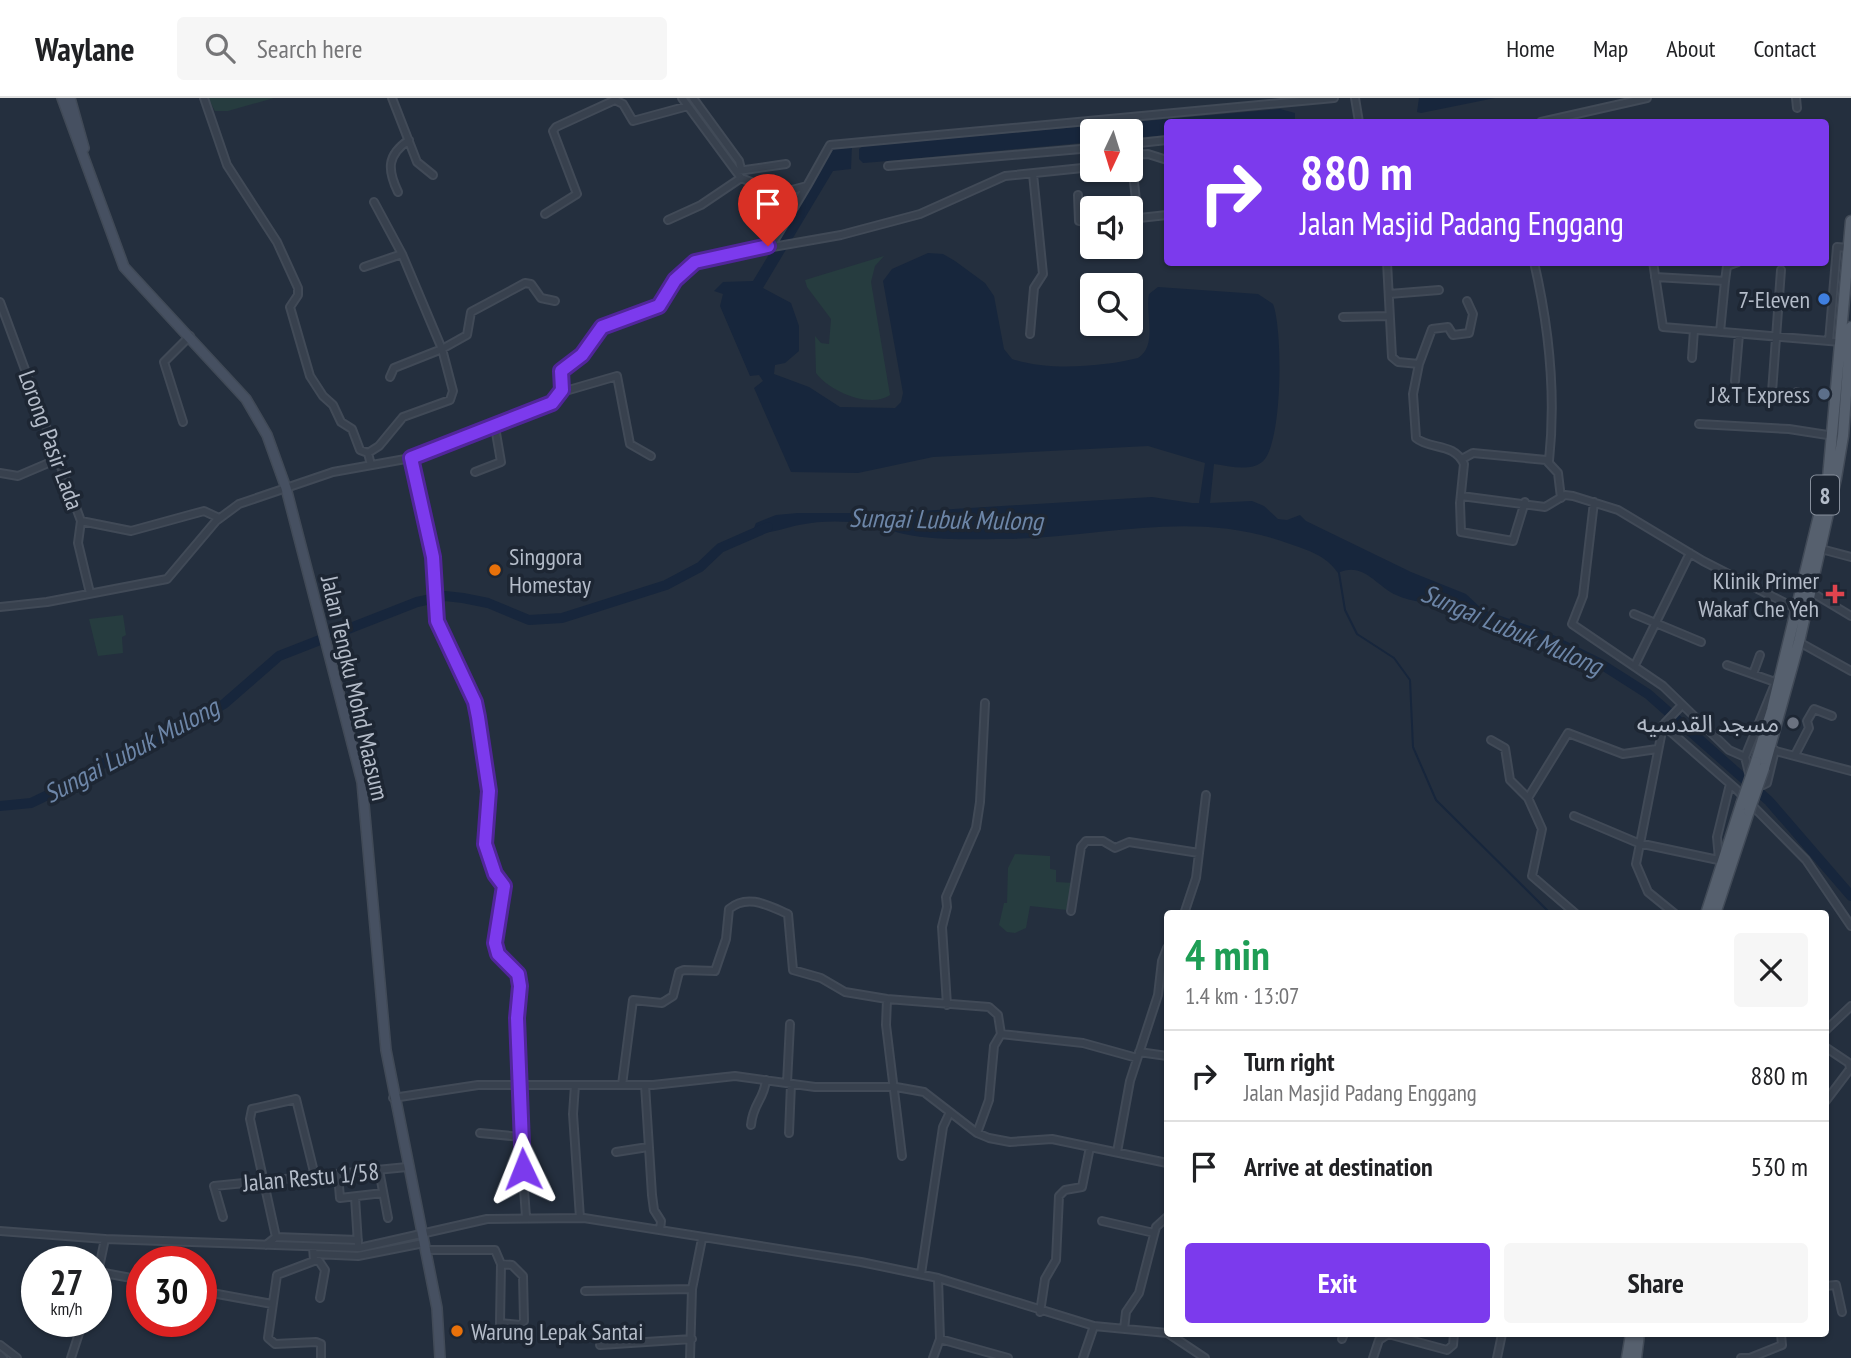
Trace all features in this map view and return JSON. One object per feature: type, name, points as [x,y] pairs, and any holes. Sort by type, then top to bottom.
[{"type":"main road","name":"Jalan Tengku Mohd Maasum","points":[[62,98],[124,267],[231,379],[258,417],[286,488],[364,791],[382,1015],[393,1098],[436,1308],[440,1358]]},
{"type":"main road","name":"Jalan Tengku Mohd Maasum","points":[[70,98],[89,170]]},
{"type":"main road","name":"8","points":[[1716,910],[1760,765],[1824,500],[1833,436],[1851,221]]},
{"type":"main road","name":"8","points":[[1760,765],[1772,750],[1811,592],[1840,458],[1848,405],[1851,327]]},
{"type":"main road","name":"8","points":[[1707,910],[1721,860],[1745,808]]},
{"type":"main road","points":[[1627,1358],[1630,1337]]},
{"type":"main road","points":[[1636,1358],[1639,1337]]},
{"type":"street","points":[[204,98],[227,165],[277,242],[298,288],[298,295],[290,307],[310,376],[323,397],[333,405],[341,422],[352,429],[360,450],[368,453]]},
{"type":"street","points":[[392,98],[417,162],[433,175]]},
{"type":"street","points":[[682,98],[740,173],[762,183],[771,246]]},
{"type":"street","points":[[693,98],[739,161],[740,173]]},
{"type":"street","points":[[771,246],[830,145],[1334,98]]},
{"type":"street","points":[[1354,98],[1358,119]]},
{"type":"street","points":[[1554,119],[1647,98]]},
{"type":"street","points":[[1796,98],[1797,108]]},
{"type":"street","points":[[545,214],[577,194],[553,131],[556,127],[615,100],[624,104],[633,121],[688,106]]},
{"type":"street","points":[[398,192],[389,175],[389,164],[393,153],[409,140]]},
{"type":"street","points":[[1143,143],[1164,141]]},
{"type":"street","points":[[888,166],[1080,149]]},
{"type":"street","points":[[1143,154],[1164,159]]},
{"type":"street","points":[[668,220],[701,205],[740,173],[786,164]]},
{"type":"street","points":[[562,393],[561,371],[582,355],[602,327],[659,306],[675,280],[699,260],[841,235],[920,214],[1001,177],[1080,168]]},
{"type":"street","points":[[1030,334],[1034,288],[1043,274],[1033,174]]},
{"type":"street","points":[[765,197],[807,187]]},
{"type":"street","points":[[1079,195],[1080,221]]},
{"type":"street","points":[[368,453],[379,446],[403,417],[450,400],[453,391],[442,349],[402,254],[374,202]]},
{"type":"street","points":[[1143,217],[1164,215]]},
{"type":"street","points":[[1829,341],[1837,247],[1849,248]]},
{"type":"street","points":[[364,267],[402,254]]},
{"type":"street","points":[[1387,266],[1394,360],[1419,364]]},
{"type":"street","points":[[1535,266],[1552,390],[1554,418],[1549,461],[1558,473],[1560,498]]},
{"type":"street","points":[[1654,266],[1661,325],[1841,342]]},
{"type":"street","points":[[1720,332],[1727,266]]},
{"type":"street","points":[[1781,270],[1772,392],[1793,397],[1797,392]]},
{"type":"street","points":[[1834,275],[1847,276]]},
{"type":"street","points":[[1655,276],[1725,281]]},
{"type":"street","points":[[390,377],[394,368],[442,349],[467,335],[471,312],[525,283],[531,284],[541,298],[555,301]]},
{"type":"street","points":[[1389,294],[1438,290]]},
{"type":"street","points":[[1467,301],[1473,314],[1469,333],[1453,335],[1448,327],[1432,329],[1419,364],[1413,394],[1416,438],[1422,443],[1447,447],[1462,459],[1465,469],[1461,496],[1461,532],[1513,541],[1525,502]]},
{"type":"street","name":"Lorong Pasir Lada","points":[[0,302],[81,521],[88,525],[131,531],[204,511],[219,518]]},
{"type":"street","points":[[1343,317],[1389,316]]},
{"type":"street","points":[[1692,358],[1694,330]]},
{"type":"street","points":[[1735,381],[1739,334]]},
{"type":"street","points":[[183,422],[164,362],[190,336]]},
{"type":"street","points":[[0,607],[47,602],[167,579],[219,518],[239,504],[333,472],[411,458],[552,403],[562,393],[617,376],[624,426],[630,444],[652,456]]},
{"type":"street","points":[[1699,424],[1789,429],[1833,436]]},
{"type":"street","points":[[475,472],[501,462],[495,427]]},
{"type":"street","points":[[368,453],[370,465]]},
{"type":"street","points":[[1462,459],[1473,453],[1549,461]]},
{"type":"street","points":[[411,458],[433,557],[436,611],[445,640],[475,702],[478,717],[489,791],[485,844],[495,874],[504,886],[495,943],[498,954],[518,974],[520,986],[517,1018],[526,1217]]},
{"type":"street","points":[[1840,458],[1851,459]]},
{"type":"street","points":[[0,473],[18,476],[58,459]]},
{"type":"street","points":[[1461,496],[1525,502],[1545,507],[1560,498],[1573,496],[1594,502],[1628,514],[1647,529],[1690,554],[1797,609]]},
{"type":"street","points":[[1594,502],[1583,596],[1572,621],[1635,665],[1729,750],[1745,757]]},
{"type":"street","points":[[81,521],[78,543],[90,593]]},
{"type":"street","points":[[1821,549],[1851,556]]},
{"type":"street","points":[[1635,665],[1690,554]]},
{"type":"street","points":[[1811,592],[1851,616]]},
{"type":"street","points":[[1634,614],[1701,642]]},
{"type":"street","points":[[1799,642],[1851,671]]},
{"type":"street","points":[[1753,674],[1760,655]]},
{"type":"street","points":[[1727,665],[1775,682]]},
{"type":"street","points":[[1782,671],[1745,757],[1749,774],[1766,785],[1772,750],[1851,771]]},
{"type":"street","points":[[947,1005],[942,927],[947,909],[946,897],[969,845],[978,815],[985,702]]},
{"type":"street","points":[[1670,910],[1648,892],[1636,864],[1657,749],[1664,724],[1680,706]]},
{"type":"street","points":[[1795,755],[1809,728],[1807,721],[1815,708],[1832,716]]},
{"type":"street","points":[[1664,724],[1730,784],[1806,860],[1851,926]]},
{"type":"street","points":[[1528,798],[1568,733],[1623,754],[1657,749]]},
{"type":"street","points":[[1491,740],[1505,748],[1510,780],[1528,798],[1542,831],[1532,876],[1571,910]]},
{"type":"street","points":[[1574,816],[1638,843],[1721,860],[1717,837],[1730,784]]},
{"type":"street","points":[[1186,910],[1192,896],[1206,795]]},
{"type":"street","points":[[1071,911],[1081,848],[1086,841],[1101,841],[1115,848],[1129,842],[1199,853]]},
{"type":"street","points":[[622,1085],[633,1000],[654,1003],[668,1001],[673,996],[679,972],[715,971],[726,939],[729,909],[738,902],[763,903],[789,914],[793,970],[821,978],[845,992],[887,999],[989,1007],[998,1015],[1001,1034],[994,1046],[989,1100],[977,1133]]},
{"type":"street","points":[[1117,1152],[1138,1055],[1164,972]]},
{"type":"street","points":[[887,999],[886,1025],[902,1156]]},
{"type":"street","points":[[1829,1027],[1851,1006]]},
{"type":"street","points":[[789,1133],[790,1024]]},
{"type":"street","points":[[1001,1034],[1083,1043],[1138,1055],[1164,1056]]},
{"type":"street","points":[[1829,1050],[1849,1063],[1850,1069],[1829,1097]]},
{"type":"street","points":[[393,1098],[478,1084],[645,1085],[692,1083],[726,1076],[815,1087],[893,1087],[924,1092],[977,1133],[1010,1142],[1052,1139],[1164,1162]]},
{"type":"street","points":[[751,1125],[753,1107],[765,1093],[766,1080]]},
{"type":"street","points":[[575,1085],[573,1114],[580,1218]]},
{"type":"street","points":[[645,1085],[652,1195],[654,1210],[661,1221],[660,1230]]},
{"type":"street","points":[[276,1237],[250,1119],[252,1109],[296,1099],[315,1176]]},
{"type":"street","points":[[921,1275],[943,1127],[950,1112]]},
{"type":"street","points":[[480,1133],[522,1137]]},
{"type":"street","points":[[616,1152],[648,1147]]},
{"type":"street","points":[[1040,1312],[1045,1279],[1056,1260],[1059,1196],[1065,1190],[1082,1187],[1090,1147]]},
{"type":"street","name":"Jalan Restu 1/58","points":[[223,1217],[215,1186],[407,1167]]},
{"type":"street","points":[[379,1170],[388,1218]]},
{"type":"street","points":[[338,1174],[340,1198],[383,1193]]},
{"type":"street","points":[[355,1197],[359,1248]]},
{"type":"street","points":[[0,1231],[105,1239],[266,1245],[314,1254],[358,1256],[424,1243],[487,1219],[580,1218],[861,1262],[938,1278],[1040,1312],[1094,1326],[1164,1333]]},
{"type":"street","points":[[1102,1221],[1154,1233]]},
{"type":"street","points":[[1124,1329],[1126,1312],[1139,1293],[1154,1233],[1164,1221]]},
{"type":"street","points":[[266,1245],[276,1237],[358,1240]]},
{"type":"street","points":[[104,1246],[105,1239]]},
{"type":"street","points":[[690,1358],[692,1289],[702,1239]]},
{"type":"street","points":[[321,1358],[321,1344],[316,1342],[271,1342],[272,1304],[278,1273],[314,1254],[424,1243],[495,1250],[501,1264],[500,1322],[520,1325],[524,1321],[523,1276],[512,1265],[501,1264]]},
{"type":"street","points":[[314,1254],[325,1270],[320,1298]]},
{"type":"street","points":[[933,1358],[940,1339],[938,1278]]},
{"type":"street","points":[[1829,1286],[1836,1285],[1842,1312]]},
{"type":"street","points":[[585,1291],[692,1289]]},
{"type":"street","points":[[217,1294],[272,1304]]},
{"type":"street","points":[[1083,1358],[1094,1326]]},
{"type":"street","points":[[71,1358],[78,1337]]},
{"type":"street","points":[[1174,1337],[1205,1358]]},
{"type":"street","points":[[1373,1358],[1379,1340],[1384,1337]]},
{"type":"street","points":[[1399,1337],[1447,1350],[1452,1345],[1453,1337]]},
{"type":"street","points":[[1497,1358],[1501,1337]]},
{"type":"street","points":[[1741,1358],[1749,1358],[1782,1345],[1781,1337]]},
{"type":"street","points":[[600,1345],[692,1339]]},
{"type":"street","points":[[940,1339],[1008,1358]]},
{"type":"street","points":[[0,1345],[17,1358]]},
{"type":"green space","points":[[208,98],[274,98],[228,111],[215,111]]},
{"type":"green space","points":[[884,256],[875,266],[871,282],[890,395],[882,399],[861,399],[840,392],[816,373],[815,336],[821,343],[829,344],[831,319],[807,287],[805,280]]},
{"type":"green space","points":[[123,615],[126,635],[122,637],[123,653],[98,656],[89,619]]},
{"type":"green space","points":[[1015,854],[1050,856],[1050,869],[1056,870],[1056,882],[1074,883],[1067,910],[1030,906],[1026,928],[1015,933],[1007,932],[999,925],[1004,903],[1007,903],[1008,868]]},
{"type":"water","points":[[1419,98],[1495,98],[1421,113],[1417,112]]},
{"type":"water","points":[[1280,109],[1295,113],[1295,119],[1167,119]]},
{"type":"water","points":[[1164,119],[1164,135],[1143,137],[1143,121]]},
{"type":"water","points":[[1080,127],[1080,143],[863,163],[859,159],[859,149],[863,146]]},
{"type":"water","points":[[852,144],[851,169],[833,171],[763,288],[791,303],[799,326],[799,351],[785,363],[775,365],[774,374],[809,387],[840,407],[895,408],[901,402],[903,393],[883,281],[892,269],[928,253],[943,254],[985,283],[994,296],[1004,349],[1012,359],[1042,365],[1108,364],[1138,358],[1148,345],[1149,294],[1158,287],[1258,294],[1273,304],[1276,317],[1279,386],[1274,434],[1269,452],[1257,465],[1239,468],[1214,464],[1210,503],[1252,501],[1264,506],[1278,519],[1287,520],[1300,515],[1306,521],[1411,572],[1466,594],[1484,611],[1486,618],[1477,618],[1450,607],[1402,598],[1362,572],[1347,570],[1338,573],[1322,558],[1290,544],[1254,533],[1218,528],[1183,526],[1041,537],[954,539],[929,538],[872,525],[833,521],[758,533],[754,528],[756,523],[776,515],[798,513],[888,513],[1152,497],[1199,503],[1205,463],[1148,446],[933,457],[858,473],[791,472],[754,388],[763,381],[759,375],[750,376],[720,306],[723,294],[714,291],[723,282],[753,281],[834,146]]},
{"type":"waterway","name":"Sungai Lubuk Mulong","points":[[0,806],[31,803],[75,782],[113,757],[183,727],[224,704],[279,656],[417,602],[445,596],[488,603],[529,620],[562,618],[666,585],[700,567],[720,548],[768,527]]},
{"type":"waterway","points":[[1339,573],[1345,610],[1357,634],[1394,658],[1410,680],[1413,747],[1436,800],[1547,910]]},
{"type":"waterway","name":"Sungai Lubuk Mulong","points":[[1474,612],[1546,637],[1601,664],[1648,694],[1769,801],[1851,896]]},
{"type":"place","name":"7-Eleven","points":[[1824,299]]},
{"type":"place","name":"J&T Express","points":[[1824,394]]},
{"type":"place","name":"Singgora Homestay","points":[[495,570]]},
{"type":"place","name":"Klinik Primer Wakaf Che Yeh","points":[[1835,594]]},
{"type":"place","name":"مسجد القدسيه","points":[[1793,723]]},
{"type":"place","name":"Warung Lepak Santai","points":[[457,1331]]},
{"type":"route","points":[[523,1169],[518,1104],[520,1061],[517,1018],[520,986],[518,974],[498,954],[495,943],[504,886],[495,874],[485,844],[485,819],[489,803],[487,772],[475,702],[437,621],[435,565],[411,458],[492,429],[552,403],[558,399],[562,390],[561,371],[582,355],[602,327],[659,306],[667,298],[675,280],[699,260],[768,246]]}]
